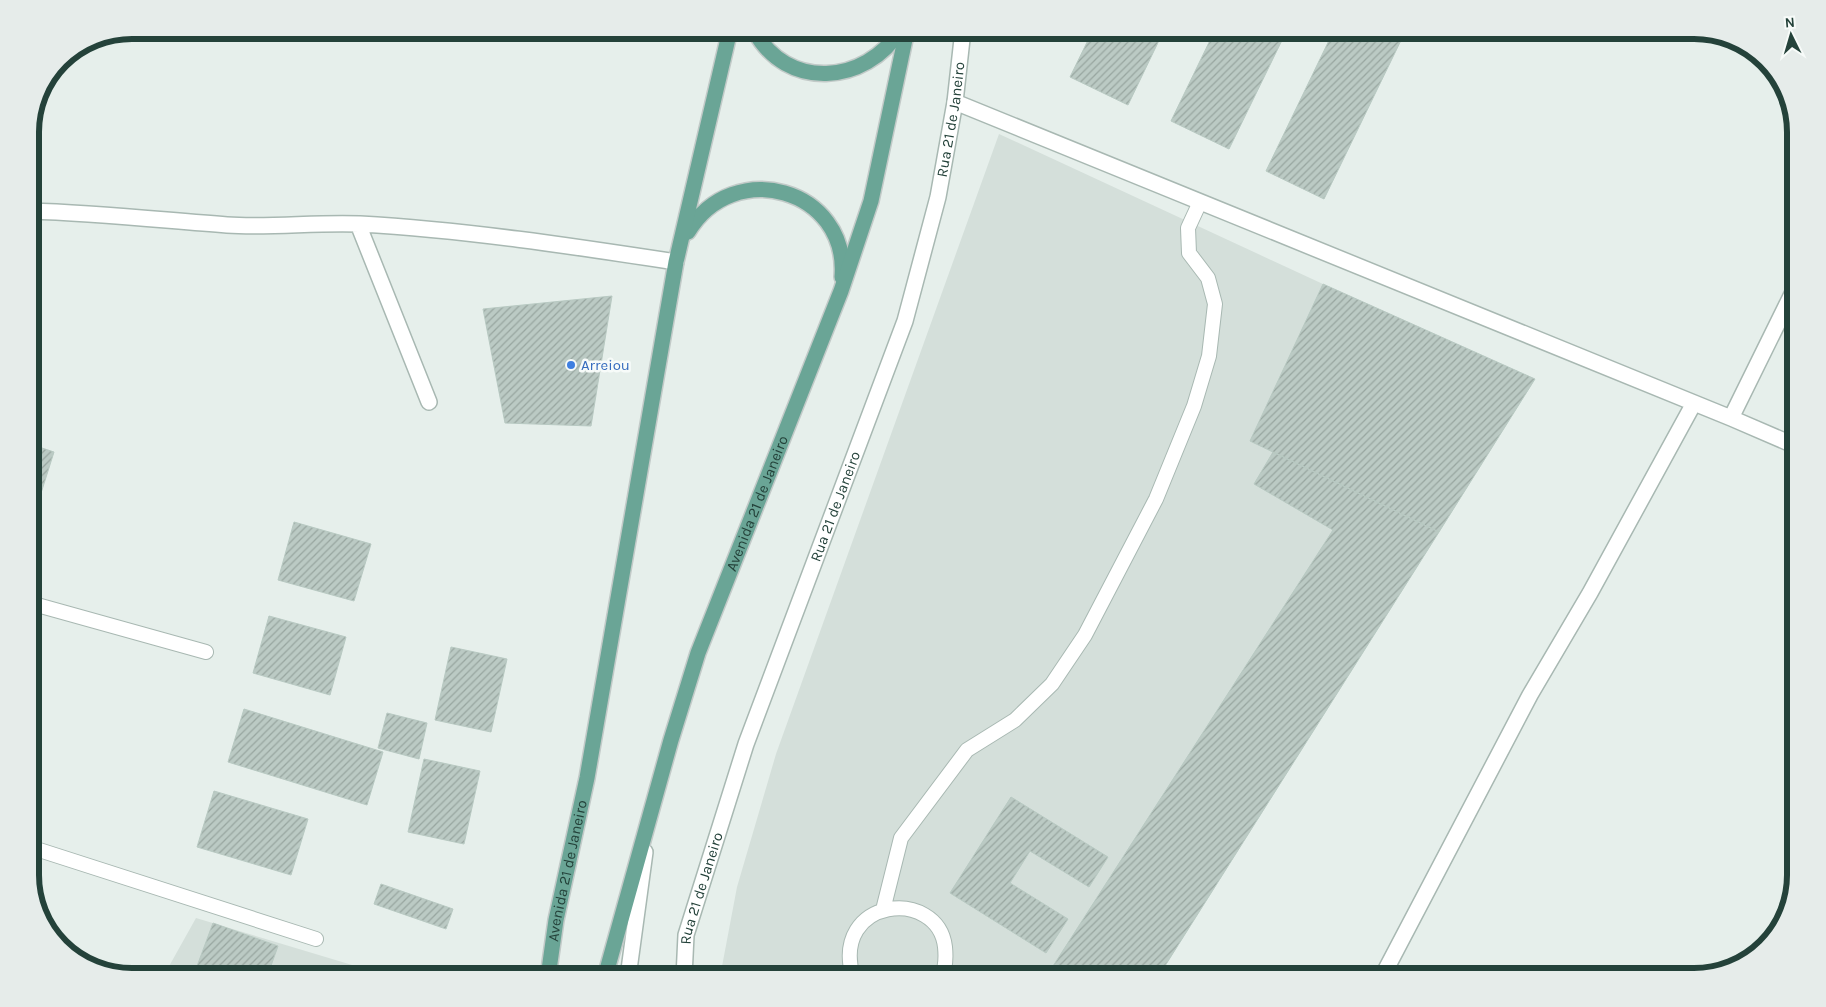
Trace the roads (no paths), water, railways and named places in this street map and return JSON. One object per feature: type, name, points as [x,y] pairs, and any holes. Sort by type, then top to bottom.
[{"type":"main road","name":"Avenida 21 de Janeiro","points":[[549,968],[556,920],[587,778],[676,262],[682,243],[728,39]]},
{"type":"main road","points":[[758,39],[778,59],[801,70],[827,74],[853,70],[877,58],[893,39]]},
{"type":"main road","name":"Avenida 21 de Janeiro","points":[[607,968],[650,811],[698,654],[841,291],[871,201],[905,39]]},
{"type":"main road","points":[[682,243],[696,219],[717,201],[744,190],[772,189],[799,198],[821,215],[837,239],[843,266],[841,291]]},
{"type":"street","name":"Rua 21 de Janeiro","points":[[684,968],[686,935],[746,744],[905,321],[938,197],[956,102],[962,39]]},
{"type":"street","points":[[956,102],[1787,442]]},
{"type":"street","points":[[39,211],[99,213],[229,225],[358,224],[443,230],[534,240],[676,262]]},
{"type":"street","points":[[358,224],[429,402]]},
{"type":"street","points":[[1731,418],[1787,304]]},
{"type":"street","points":[[1387,968],[1530,695],[1590,593],[1694,403]]},
{"type":"street","points":[[629,968],[650,811]]},
{"type":"street","points":[[543,968],[556,920]]},
{"type":"lane","points":[[882,910],[901,838],[967,750],[1015,720],[1052,684],[1085,635],[1156,498],[1194,406],[1209,356],[1215,304],[1208,278],[1189,253],[1188,228],[1200,202]]},
{"type":"lane","points":[[39,606],[206,652]]},
{"type":"lane","points":[[39,850],[316,939]]},
{"type":"lane","points":[[850,968],[848,961],[849,945],[856,930],[868,917],[882,910],[898,907],[914,910],[927,918],[938,929],[945,943],[946,958],[943,968]]},
{"type":"place","name":"Arreiou","points":[[571,365]]}]
